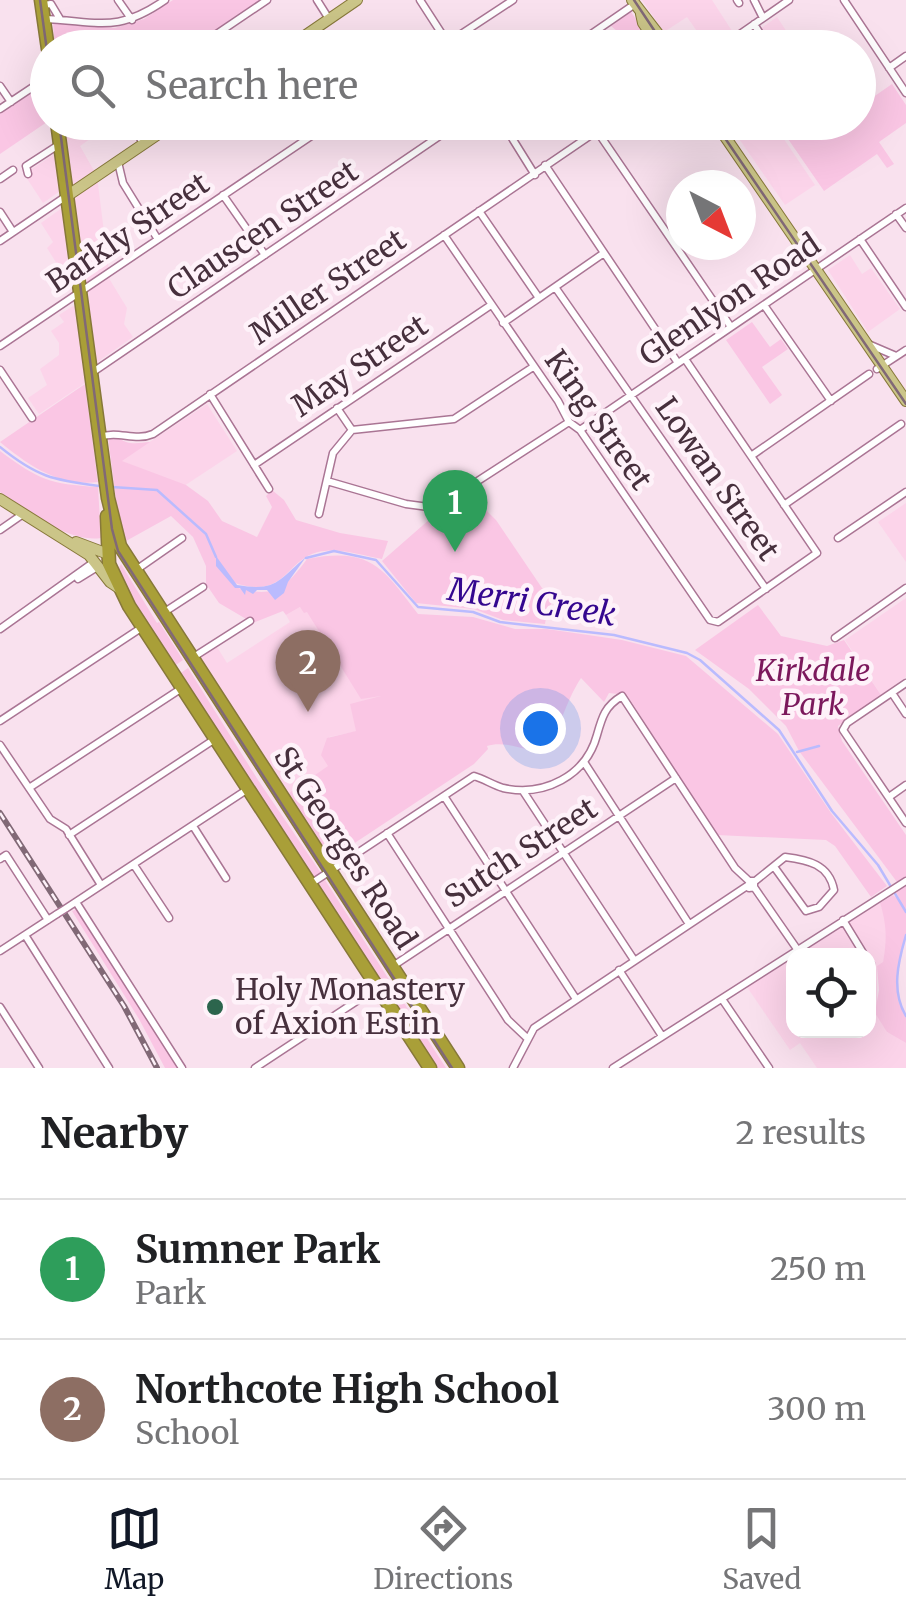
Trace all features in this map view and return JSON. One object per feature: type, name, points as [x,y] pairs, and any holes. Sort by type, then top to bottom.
[{"type":"highway","name":"St Georges Road","points":[[60,140],[104,472],[117,534],[131,566],[458,1068]]},
{"type":"highway","name":"St Georges Road","points":[[108,498],[101,562],[430,1068]]},
{"type":"highway","points":[[101,562],[113,550],[117,534]]},
{"type":"highway","points":[[101,562],[121,561],[131,566]]},
{"type":"highway","points":[[173,672],[192,658]]},
{"type":"main road","points":[[313,30],[357,0]]},
{"type":"main road","points":[[636,6],[648,30]]},
{"type":"main road","points":[[636,6],[657,30]]},
{"type":"main road","points":[[67,196],[150,140]]},
{"type":"main road","points":[[728,140],[867,344],[876,370],[906,402]]},
{"type":"main road","points":[[0,499],[19,517],[101,562]]},
{"type":"main road","points":[[61,537],[101,562]]},
{"type":"street","points":[[118,0],[132,20]]},
{"type":"street","points":[[223,30],[267,0]]},
{"type":"street","points":[[317,0],[329,18]]},
{"type":"street","points":[[420,0],[437,30]]},
{"type":"street","points":[[469,30],[513,0]]},
{"type":"street","points":[[754,0],[763,18]]},
{"type":"street","points":[[746,30],[790,0]]},
{"type":"street","points":[[860,0],[846,4],[863,30]]},
{"type":"street","points":[[42,8],[60,19],[110,23],[132,20],[163,1]]},
{"type":"street","points":[[42,8],[52,4],[60,19]]},
{"type":"street","points":[[598,30],[636,6]]},
{"type":"street","points":[[754,24],[758,30]]},
{"type":"street","points":[[876,49],[906,93]]},
{"type":"street","points":[[889,68],[906,56]]},
{"type":"street","points":[[0,86],[10,102]]},
{"type":"street","points":[[0,109],[30,89]]},
{"type":"street","points":[[141,140],[144,144]]},
{"type":"street","name":"Barkly Street","points":[[0,346],[305,140]]},
{"type":"street","name":"Clauscen Street","points":[[91,374],[434,140]]},
{"type":"street","points":[[514,140],[536,173]]},
{"type":"street","name":"Miller Street","points":[[98,430],[143,438],[585,140]]},
{"type":"street","points":[[600,140],[732,327]]},
{"type":"street","points":[[28,174],[26,166],[60,144]]},
{"type":"street","points":[[118,162],[124,183],[158,238]]},
{"type":"street","points":[[546,166],[817,552],[766,589]]},
{"type":"street","points":[[0,178],[14,170]]},
{"type":"street","points":[[106,170],[124,183]]},
{"type":"street","points":[[223,195],[266,255]]},
{"type":"street","points":[[0,242],[67,196]]},
{"type":"street","name":"Glenlyon Road","points":[[580,430],[906,208]]},
{"type":"street","points":[[0,212],[14,232]]},
{"type":"street","points":[[479,212],[539,298]]},
{"type":"street","points":[[896,214],[906,228]]},
{"type":"street","name":"King Street","points":[[444,235],[569,422],[580,430],[710,620],[721,620],[766,589]]},
{"type":"street","points":[[860,239],[906,306]]},
{"type":"street","points":[[503,323],[604,253]]},
{"type":"street","name":"Lowan Street","points":[[556,287],[766,589]]},
{"type":"street","name":"May Street","points":[[254,464],[492,305]]},
{"type":"street","points":[[764,305],[831,401]]},
{"type":"street","points":[[867,344],[896,356]]},
{"type":"street","points":[[751,456],[906,350]]},
{"type":"street","points":[[320,514],[333,453],[352,430],[454,418],[532,367]]},
{"type":"street","points":[[0,370],[32,418]]},
{"type":"street","points":[[208,395],[268,489]]},
{"type":"street","points":[[337,408],[352,430]]},
{"type":"street","name":"Miller Street","points":[[98,430],[137,434],[168,422]]},
{"type":"street","points":[[327,482],[406,504],[436,508],[569,422]]},
{"type":"street","points":[[784,505],[901,424]]},
{"type":"street","points":[[838,538],[906,492]]},
{"type":"street","points":[[0,530],[19,517]]},
{"type":"street","points":[[131,566],[182,538]]},
{"type":"street","points":[[0,629],[101,562]]},
{"type":"street","points":[[162,614],[203,587]]},
{"type":"street","points":[[835,638],[906,588]]},
{"type":"street","points":[[192,658],[250,621]]},
{"type":"street","points":[[0,721],[142,627]]},
{"type":"street","points":[[906,683],[843,728],[844,736],[906,823]]},
{"type":"street","points":[[29,788],[183,688]]},
{"type":"street","points":[[892,692],[906,714]]},
{"type":"street","points":[[311,884],[476,776],[495,786],[523,791],[554,785],[584,762],[606,710],[622,696],[734,868],[751,884],[796,948]]},
{"type":"street","points":[[70,835],[216,738]]},
{"type":"street","points":[[0,745],[50,820],[70,835],[101,885]]},
{"type":"street","points":[[584,762],[690,924]]},
{"type":"street","name":"Sutch Street","points":[[392,966],[676,778]]},
{"type":"street","points":[[888,798],[906,785]]},
{"type":"street","points":[[0,951],[249,789]]},
{"type":"street","points":[[523,791],[634,960]]},
{"type":"street","points":[[444,796],[576,999]]},
{"type":"street","points":[[193,826],[226,878]]},
{"type":"street","points":[[387,834],[508,1020],[527,1038]]},
{"type":"street","points":[[3,857],[48,920]]},
{"type":"street","points":[[513,1068],[534,1028],[775,868],[776,862],[784,857],[809,860],[823,868],[834,890],[819,907],[806,911],[775,868]]},
{"type":"street","points":[[134,865],[169,918]]},
{"type":"street","points":[[799,948],[906,882]]},
{"type":"street","points":[[76,902],[182,1068]]},
{"type":"street","points":[[843,920],[860,948]]},
{"type":"street","points":[[25,935],[109,1068]]},
{"type":"street","points":[[613,1068],[786,956]]},
{"type":"street","points":[[619,970],[662,1036]]},
{"type":"street","points":[[256,1068],[378,988]]},
{"type":"street","points":[[722,999],[769,1068]]},
{"type":"street","points":[[0,1007],[39,1068]]},
{"type":"shaded area","points":[[642,0],[712,0],[731,30],[696,30],[687,17],[663,30]]},
{"type":"shaded area","points":[[777,17],[786,30],[759,30]]},
{"type":"shaded area","points":[[63,140],[88,140],[80,146],[97,176],[110,280],[127,308],[124,324],[133,337],[96,363]]},
{"type":"shaded area","points":[[740,140],[785,140],[815,185],[785,205]]},
{"type":"shaded area","points":[[56,153],[60,191],[43,203],[24,174]]},
{"type":"shaded area","points":[[62,208],[72,288],[47,248],[53,242],[41,223]]},
{"type":"shaded area","points":[[850,255],[862,274],[871,268],[900,309],[868,332],[828,270]]},
{"type":"shaded area","points":[[73,306],[85,383],[39,414],[28,398],[47,385],[40,369],[59,355],[59,343],[51,331],[64,322],[59,315]]},
{"type":"shaded area","points":[[207,404],[237,451],[184,486],[121,461]]},
{"type":"shaded area","points":[[906,503],[906,562],[878,522]]},
{"type":"shaded area","points":[[906,598],[906,677],[881,695],[845,640]]},
{"type":"shaded area","points":[[300,607],[307,611],[367,697],[381,696],[387,725],[329,737],[329,766],[286,795],[198,659],[217,647],[227,663],[290,622],[286,615]]},
{"type":"shaded area","points":[[880,903],[887,938],[883,963],[877,966],[877,1010],[887,1032],[906,1043],[906,1068],[817,1068],[800,1043],[790,1050],[747,987],[786,962],[786,1038],[876,1038],[876,948],[808,948]]},
{"type":"green space","points":[[173,0],[263,0],[217,30],[53,30],[53,22],[115,28],[144,19]]},
{"type":"green space","points":[[631,12],[643,30],[616,30],[611,26]]},
{"type":"green space","points":[[892,84],[906,105],[906,123],[879,142],[894,164],[887,168],[877,154],[824,191],[789,140],[876,140],[876,95]]},
{"type":"green space","points":[[30,92],[30,134],[0,154],[0,111]]},
{"type":"green space","points":[[752,322],[770,347],[781,339],[788,349],[762,367],[782,395],[770,404],[726,340]]},
{"type":"green space","points":[[85,384],[98,482],[57,478],[0,442]]},
{"type":"green space","points":[[117,436],[128,443],[150,442],[122,461],[186,485],[208,501],[222,521],[257,537],[272,507],[266,496],[272,490],[284,500],[296,520],[388,541],[382,559],[342,551],[318,552],[298,563],[274,583],[250,587],[232,582],[235,587],[259,592],[277,589],[307,559],[346,556],[373,564],[418,614],[473,617],[515,629],[547,629],[622,640],[686,656],[778,734],[887,886],[871,897],[835,846],[826,840],[717,835],[627,695],[609,693],[604,702],[581,678],[542,751],[501,744],[487,746],[474,764],[329,860],[286,795],[328,766],[321,755],[327,738],[356,731],[350,704],[381,696],[361,699],[307,612],[300,607],[286,615],[283,611],[253,623],[219,603],[206,584],[206,566],[193,537],[171,516],[126,541],[117,509],[108,437]]},
{"type":"green space","points":[[0,451],[45,479],[98,487],[101,538],[61,530],[0,492]]},
{"type":"green space","points":[[470,494],[496,520],[542,588],[555,597],[545,624],[503,620],[474,609],[416,603],[382,561],[430,519],[432,512],[455,500],[459,504]]},
{"type":"green space","points":[[121,564],[183,660],[173,667],[127,597],[117,572]]},
{"type":"green space","name":"Kirkdale Park","points":[[758,605],[781,636],[827,646],[844,640],[881,695],[838,726],[842,741],[906,835],[906,877],[897,882],[799,751],[786,726],[749,689],[695,650]]},
{"type":"green space","points":[[188,668],[321,873],[310,879],[178,675]]},
{"type":"green space","points":[[325,880],[446,1068],[432,1068],[315,887]]},
{"type":"green space","points":[[906,884],[906,935],[897,976],[898,1001],[906,1016],[906,1043],[887,1032],[876,1015],[877,966],[883,962],[886,939],[880,903],[893,895],[901,902],[895,890]]},
{"type":"green space","points":[[77,909],[178,1068],[165,1068],[72,911]]},
{"type":"water","points":[[216,556],[237,585],[250,587],[276,582],[306,557],[284,593],[275,600],[267,590],[253,594],[246,590],[245,595],[235,588],[216,566]]},
{"type":"waterway","name":"Merri Creek","points":[[0,447],[46,476],[99,486]]},
{"type":"waterway","name":"Merri Creek","points":[[112,487],[157,490],[206,534],[216,557]]},
{"type":"waterway","name":"Merri Creek","points":[[306,558],[334,551],[376,560],[418,607],[473,612],[500,622],[614,635],[687,653],[700,660],[779,730],[832,811],[878,865],[906,912]]},
{"type":"waterway","points":[[797,752],[819,746]]},
{"type":"waterway","name":"Merri Creek","points":[[906,935],[897,987],[906,1016]]},
{"type":"tram line","points":[[40,0],[44,30]]},
{"type":"tram line","points":[[634,0],[654,30]]},
{"type":"tram line","points":[[61,140],[118,551],[452,1068]]},
{"type":"tram line","points":[[726,140],[906,404]]},
{"type":"railway","points":[[0,813],[124,1006],[157,1068]]},
{"type":"place","name":"Sumner Park","points":[[455,552]]},
{"type":"place","name":"Northcote High School","points":[[308,712]]},
{"type":"place","name":"Holy Monastery of Axion Estin","points":[[215,1007]]}]
